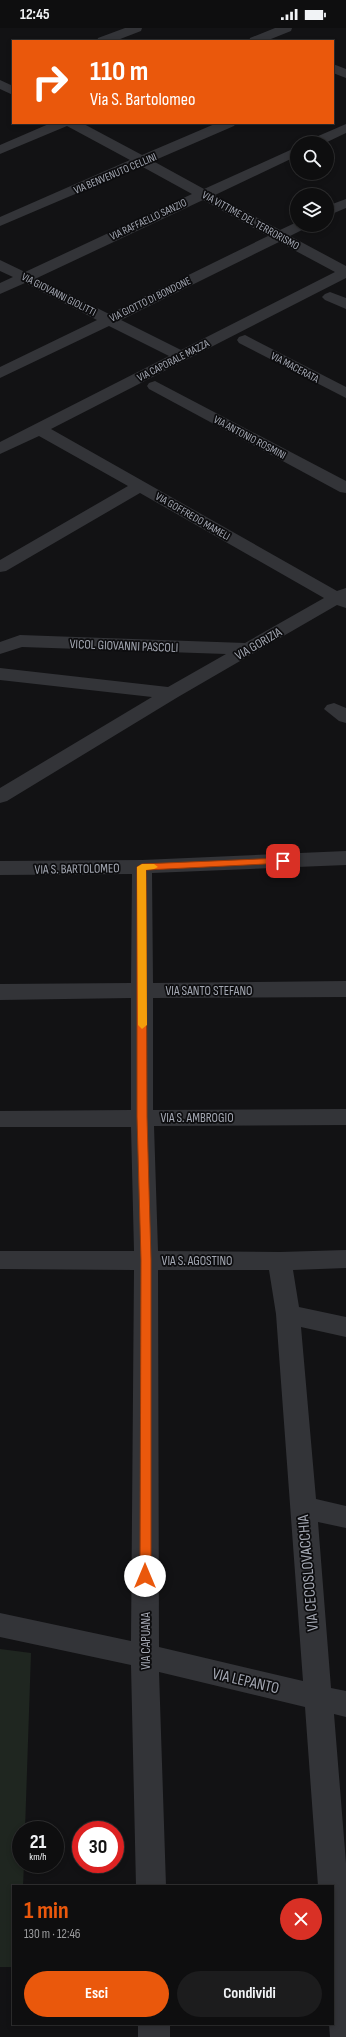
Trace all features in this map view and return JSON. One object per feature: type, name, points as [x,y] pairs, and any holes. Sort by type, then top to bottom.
[{"type":"street","points":[[106,40],[136,28]]},
{"type":"street","points":[[249,28],[266,39],[286,28]]},
{"type":"street","points":[[0,83],[12,77]]},
{"type":"street","points":[[0,83],[12,90]]},
{"type":"street","points":[[0,150],[61,124]]},
{"type":"street","name":"VIA VITTIME DEL TERRORISMO","points":[[74,124],[346,272]]},
{"type":"street","name":"VIA BENVENUTO CELLINI","points":[[0,222],[227,124]]},
{"type":"street","points":[[329,136],[346,128]]},
{"type":"street","name":"VIA RAFFAELLO SANZIO","points":[[0,289],[290,154]]},
{"type":"street","points":[[334,209],[346,203]]},
{"type":"street","name":"VIA GIOTTO DI BONDONE","points":[[0,373],[290,231]]},
{"type":"street","name":"VIA GIOVANNI GIOLITTI","points":[[0,265],[182,356]]},
{"type":"street","name":"VIA CAPORALE MAZZA","points":[[0,449],[346,272]]},
{"type":"street","name":"VIA CAPORALE MAZZA","points":[[54,437],[346,289]]},
{"type":"street","points":[[330,297],[346,304]]},
{"type":"street","name":"VIA MACERATA","points":[[245,340],[346,393]]},
{"type":"street","name":"VIA ANTONIO ROSMINI","points":[[154,386],[346,488]]},
{"type":"street","name":"VIA GOFFREDO MAMELI","points":[[39,429],[343,598]]},
{"type":"street","points":[[0,567],[141,486]]},
{"type":"street","name":"VIA GORIZIA","points":[[0,797],[171,693],[343,598]]},
{"type":"street","name":"VICOL GIOVANNI PASCOLI","points":[[0,648],[20,641],[249,649]]},
{"type":"street","points":[[0,674],[171,693]]},
{"type":"street","name":"VIA S. BARTOLOMEO","points":[[0,868],[142,867],[346,858]]},
{"type":"street","name":"VIA CAPUANA","points":[[142,867],[142,1117],[146,1260],[145,1656],[151,1885]]},
{"type":"street","name":"VIA SANTO STEFANO","points":[[0,992],[346,989]]},
{"type":"street","name":"VIA S. AMBROGIO","points":[[0,1119],[346,1117]]},
{"type":"street","name":"VIA S. AGOSTINO","points":[[0,1260],[280,1261],[346,1259]]},
{"type":"street","name":"VIA CECOSLOVACCHIA","points":[[280,1261],[288,1314],[333,1885]]},
{"type":"street","points":[[288,1314],[346,1327]]},
{"type":"street","points":[[302,1506],[346,1517]]},
{"type":"street","name":"VIA LEPANTO","points":[[0,1625],[145,1656],[346,1704]]},
{"type":"street","name":"VIA CECOSLOVACCHIA","points":[[334,1891],[341,1924],[346,2037]]},
{"type":"street","points":[[154,2025],[154,2037]]},
{"type":"shaded area","points":[[0,1649],[31,1653],[25,1821],[12,1821],[12,1873],[24,1873],[23,1885],[12,1885],[12,1967],[0,1967]]},
{"type":"slow traffic","points":[[142,1025],[142,867],[154,867]]},
{"type":"route","points":[[145,1576],[146,1260],[142,1117],[142,867],[283,861]]}]
